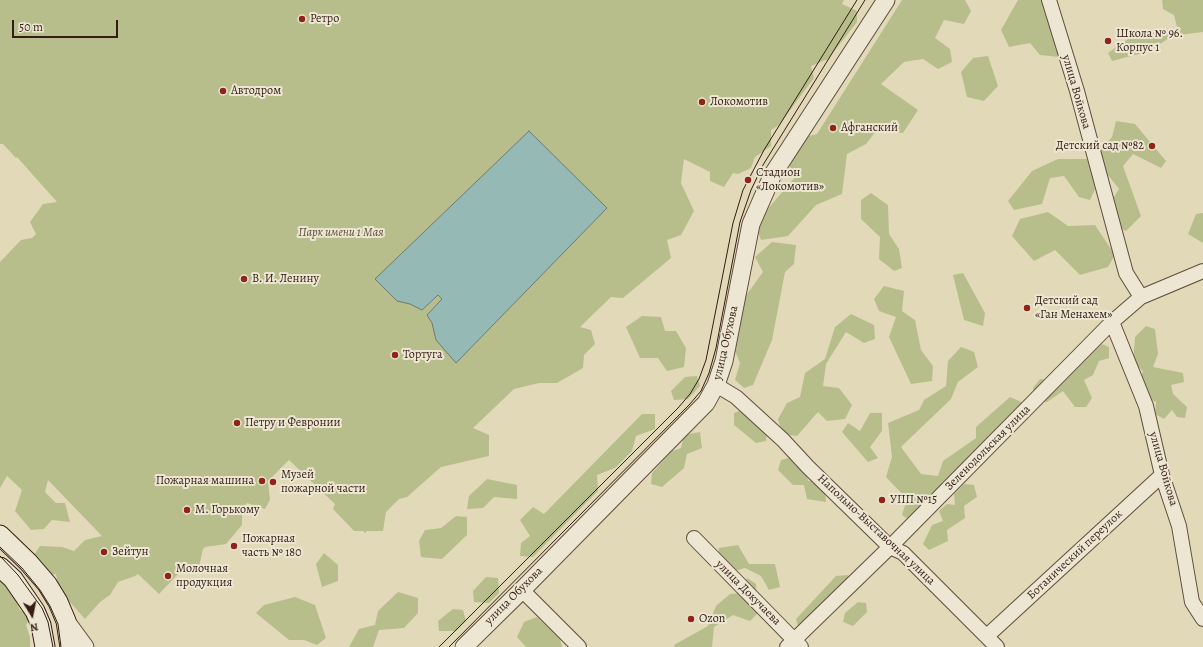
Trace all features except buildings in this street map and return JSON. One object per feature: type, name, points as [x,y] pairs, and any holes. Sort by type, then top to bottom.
[{"type":"main road","points":[[0,535],[28,562],[47,584],[58,602],[66,621],[70,647]]},
{"type":"main road","points":[[0,567],[13,579],[35,611],[41,625],[45,647]]},
{"type":"street","name":"улица Обухова","points":[[464,647],[706,403],[716,385],[724,361],[751,224],[760,203],[773,174],[886,0]]},
{"type":"street","name":"улица Войкова","points":[[1049,0],[1077,91],[1126,273],[1141,296]]},
{"type":"street","name":"Зеленодольская улица","points":[[794,645],[1112,322],[1141,296],[1203,271]]},
{"type":"street","name":"улица Войкова","points":[[1112,322],[1146,406],[1162,475],[1179,526],[1192,602],[1203,618]]},
{"type":"street","name":"Напольно-Выставочная улица","points":[[716,385],[736,397],[778,436],[890,547],[903,553],[997,647]]},
{"type":"street","name":"Ботанический переулок","points":[[987,636],[1162,475]]},
{"type":"street","name":"улица Докучаева","points":[[694,538],[794,645]]},
{"type":"street","points":[[522,590],[579,647]]},
{"type":"street","points":[[66,621],[85,647]]},
{"type":"street","points":[[41,625],[56,647]]},
{"type":"green space","name":"Парк имени 1 Мая","points":[[0,0],[844,0],[842,4],[857,11],[857,22],[828,59],[811,66],[814,78],[779,125],[771,130],[771,146],[755,157],[751,168],[738,174],[733,173],[724,187],[710,181],[710,172],[684,159],[681,183],[694,211],[681,235],[667,240],[671,258],[623,298],[611,297],[580,327],[591,330],[595,344],[584,355],[583,368],[557,383],[539,383],[514,389],[473,428],[489,435],[489,456],[441,467],[407,497],[399,499],[386,512],[383,531],[367,531],[365,533],[363,531],[354,531],[333,509],[335,504],[289,460],[268,481],[270,500],[265,509],[247,503],[242,509],[242,525],[226,544],[205,547],[203,549],[198,571],[178,574],[159,594],[138,574],[118,582],[110,595],[100,602],[85,619],[59,590],[56,574],[41,577],[28,564],[40,546],[62,547],[74,551],[85,540],[102,536],[48,480],[45,492],[56,503],[65,503],[70,522],[52,520],[44,529],[31,530],[15,511],[22,490],[7,476],[0,488],[0,262],[21,240],[32,238],[36,234],[30,222],[43,204],[57,202],[17,157],[16,158],[3,144],[0,144]]},
{"type":"green space","points":[[902,0],[965,0],[971,11],[964,24],[944,20],[935,38],[950,49],[952,62],[938,69],[923,59],[904,62],[881,84],[918,110],[903,133],[876,131],[866,144],[847,154],[842,194],[816,205],[788,236],[761,240],[755,224],[795,177],[786,159],[800,138],[817,134]]},
{"type":"green space","points":[[1018,0],[1043,0],[1059,57],[1040,55],[1030,43],[1009,47],[1001,30]]},
{"type":"green space","points":[[1162,0],[1203,0],[1203,32],[1179,35],[1174,15],[1163,9]]},
{"type":"green space","points":[[1167,29],[1169,38],[1150,51],[1112,61],[1108,53],[1128,39]]},
{"type":"green space","points":[[988,56],[998,86],[984,101],[967,97],[961,72],[973,58]]},
{"type":"green space","points":[[1116,121],[1135,124],[1166,161],[1161,168],[1133,154],[1123,166],[1141,216],[1126,231],[1113,224],[1109,205],[1119,189],[1104,170],[1099,151],[1112,137]]},
{"type":"green space","points":[[1058,159],[1087,159],[1096,187],[1090,200],[1079,197],[1064,176],[1050,178],[1042,204],[1014,210],[1008,201],[1032,171]]},
{"type":"green space","points":[[871,193],[888,205],[889,234],[899,249],[902,268],[894,271],[879,259],[880,237],[861,219],[861,200]]},
{"type":"green space","points":[[1048,212],[1068,226],[1095,225],[1115,255],[1108,267],[1080,275],[1055,250],[1034,261],[1012,236],[1020,219]]},
{"type":"green space","points":[[1203,213],[1203,243],[1188,234],[1196,214]]},
{"type":"green space","points":[[772,242],[796,245],[794,264],[785,272],[772,340],[753,385],[744,388],[735,380],[740,363],[731,341],[737,308],[763,272],[755,257]]},
{"type":"green space","points":[[963,273],[985,313],[983,326],[964,320],[953,275]]},
{"type":"green space","points":[[884,286],[904,291],[902,311],[915,320],[921,350],[933,366],[932,381],[911,384],[889,337],[896,317],[879,311],[874,299]]},
{"type":"green space","points":[[851,314],[874,325],[875,339],[864,343],[846,332],[826,364],[823,386],[839,388],[852,405],[845,419],[827,421],[818,412],[797,436],[782,434],[778,419],[787,403],[800,397],[805,373],[825,359],[835,327]]},
{"type":"green space","points":[[642,316],[661,317],[665,331],[676,331],[686,348],[684,367],[667,371],[658,358],[640,358],[626,327]]},
{"type":"green space","points":[[1146,326],[1155,329],[1158,354],[1153,367],[1183,373],[1184,382],[1171,385],[1173,394],[1187,407],[1185,418],[1177,417],[1172,410],[1164,419],[1155,414],[1156,402],[1146,398],[1140,381],[1143,371],[1133,363],[1135,337]]},
{"type":"green space","points":[[1102,344],[1109,347],[1109,358],[1099,361],[1093,375],[1084,380],[1092,398],[1086,407],[1075,407],[1063,391],[1047,402],[1036,401],[1033,388],[1040,379],[1055,381]]},
{"type":"green space","points":[[961,347],[974,352],[978,367],[958,382],[951,399],[901,447],[921,474],[938,476],[943,461],[976,438],[976,427],[1010,397],[1024,403],[909,520],[902,515],[907,499],[886,477],[892,457],[888,423],[919,410],[924,400],[946,386],[948,361]]},
{"type":"green space","points":[[697,376],[700,386],[688,399],[674,400],[671,391],[685,377]]},
{"type":"green space","points":[[745,409],[767,430],[766,441],[756,443],[734,425],[734,413]]},
{"type":"green space","points":[[870,413],[882,413],[882,431],[870,447],[878,458],[868,462],[842,432],[848,423],[860,431]]},
{"type":"green space","points":[[642,414],[655,414],[655,429],[636,436],[632,451],[615,468],[597,475],[598,491],[533,557],[520,556],[521,543],[530,536],[520,520],[533,507],[544,514]]},
{"type":"green space","points":[[700,432],[702,448],[687,454],[684,468],[662,487],[651,484],[652,473],[672,451],[681,448],[684,435]]},
{"type":"green space","points":[[792,457],[806,471],[808,481],[818,479],[825,487],[826,502],[807,499],[804,485],[793,485],[778,470],[781,460]]},
{"type":"green space","points":[[487,479],[517,485],[517,499],[494,497],[483,508],[467,509],[469,496]]},
{"type":"green space","points":[[964,484],[974,485],[977,497],[964,506],[965,518],[947,530],[948,541],[929,550],[923,544],[932,525],[943,521],[939,511],[947,504],[955,505],[954,494]]},
{"type":"green space","points":[[456,516],[467,517],[467,535],[442,559],[421,557],[419,541],[425,530],[441,528]]},
{"type":"green space","points":[[738,545],[749,564],[775,564],[780,587],[769,590],[761,576],[745,568],[725,574],[716,564],[719,548]]},
{"type":"green space","points":[[324,553],[338,565],[338,581],[322,587],[316,564]]},
{"type":"green space","points":[[0,575],[15,590],[15,599],[20,610],[30,617],[26,625],[30,637],[30,647],[0,647]]},
{"type":"green space","points":[[848,575],[848,584],[799,630],[796,619],[836,576]]},
{"type":"green space","points":[[486,577],[498,578],[499,593],[489,603],[474,602],[473,591]]},
{"type":"green space","points":[[747,578],[756,584],[758,613],[750,621],[733,615],[714,627],[712,647],[675,647],[674,645],[708,626],[716,606],[730,594],[740,593]]},
{"type":"green space","points":[[398,592],[418,598],[418,613],[404,628],[379,630],[373,647],[349,647],[359,629],[375,625],[378,611]]},
{"type":"green space","points":[[295,597],[315,605],[326,638],[317,645],[304,640],[289,640],[256,613],[264,605]]},
{"type":"green space","points":[[858,602],[866,603],[867,612],[853,626],[843,622],[845,613]]},
{"type":"green space","points":[[453,609],[463,610],[466,621],[456,631],[439,631],[438,621]]},
{"type":"green space","points":[[537,617],[560,639],[562,647],[526,647],[517,637],[524,622]]},
{"type":"water","points":[[529,131],[607,208],[456,363],[436,340],[432,323],[427,315],[442,299],[438,295],[422,310],[410,304],[397,301],[375,279]]},
{"type":"tram line","points":[[439,647],[678,408],[690,394],[699,379],[706,360],[733,223],[743,190],[764,150],[857,0]]},
{"type":"tram line","points":[[449,647],[689,405],[701,391],[709,373],[716,348],[740,222],[751,190],[763,165],[865,0]]},
{"type":"tram line","points":[[0,547],[22,568],[40,590],[50,606],[58,624],[61,647]]},
{"type":"tram line","points":[[0,556],[18,575],[42,608],[48,622],[53,647]]},
{"type":"place","name":"Ретро","points":[[302,19]]},
{"type":"place","name":"Школа № 96. Корпус 1","points":[[1108,41]]},
{"type":"place","name":"Автодром","points":[[223,91]]},
{"type":"place","name":"Локомотив","points":[[702,102]]},
{"type":"place","name":"Афганский","points":[[833,128]]},
{"type":"place","name":"Детский сад №82","points":[[1152,146]]},
{"type":"place","name":"Стадион «Локомотив»","points":[[748,180]]},
{"type":"place","name":"В. И. Ленину","points":[[244,279]]},
{"type":"place","name":"Детский сад «Ган Менахем»","points":[[1027,308]]},
{"type":"place","name":"Тортуга","points":[[395,355]]},
{"type":"place","name":"Петру и Февронии","points":[[237,423]]},
{"type":"place","name":"Пожарная машина","points":[[262,481]]},
{"type":"place","name":"Музей пожарной части","points":[[273,482]]},
{"type":"place","name":"УПП №15","points":[[882,500]]},
{"type":"place","name":"М. Горькому","points":[[187,510]]},
{"type":"place","name":"Пожарная часть № 180","points":[[234,546]]},
{"type":"place","name":"Зейтун","points":[[104,552]]},
{"type":"place","name":"Молочная продукция","points":[[168,576]]},
{"type":"place","name":"Ozon","points":[[691,619]]}]
